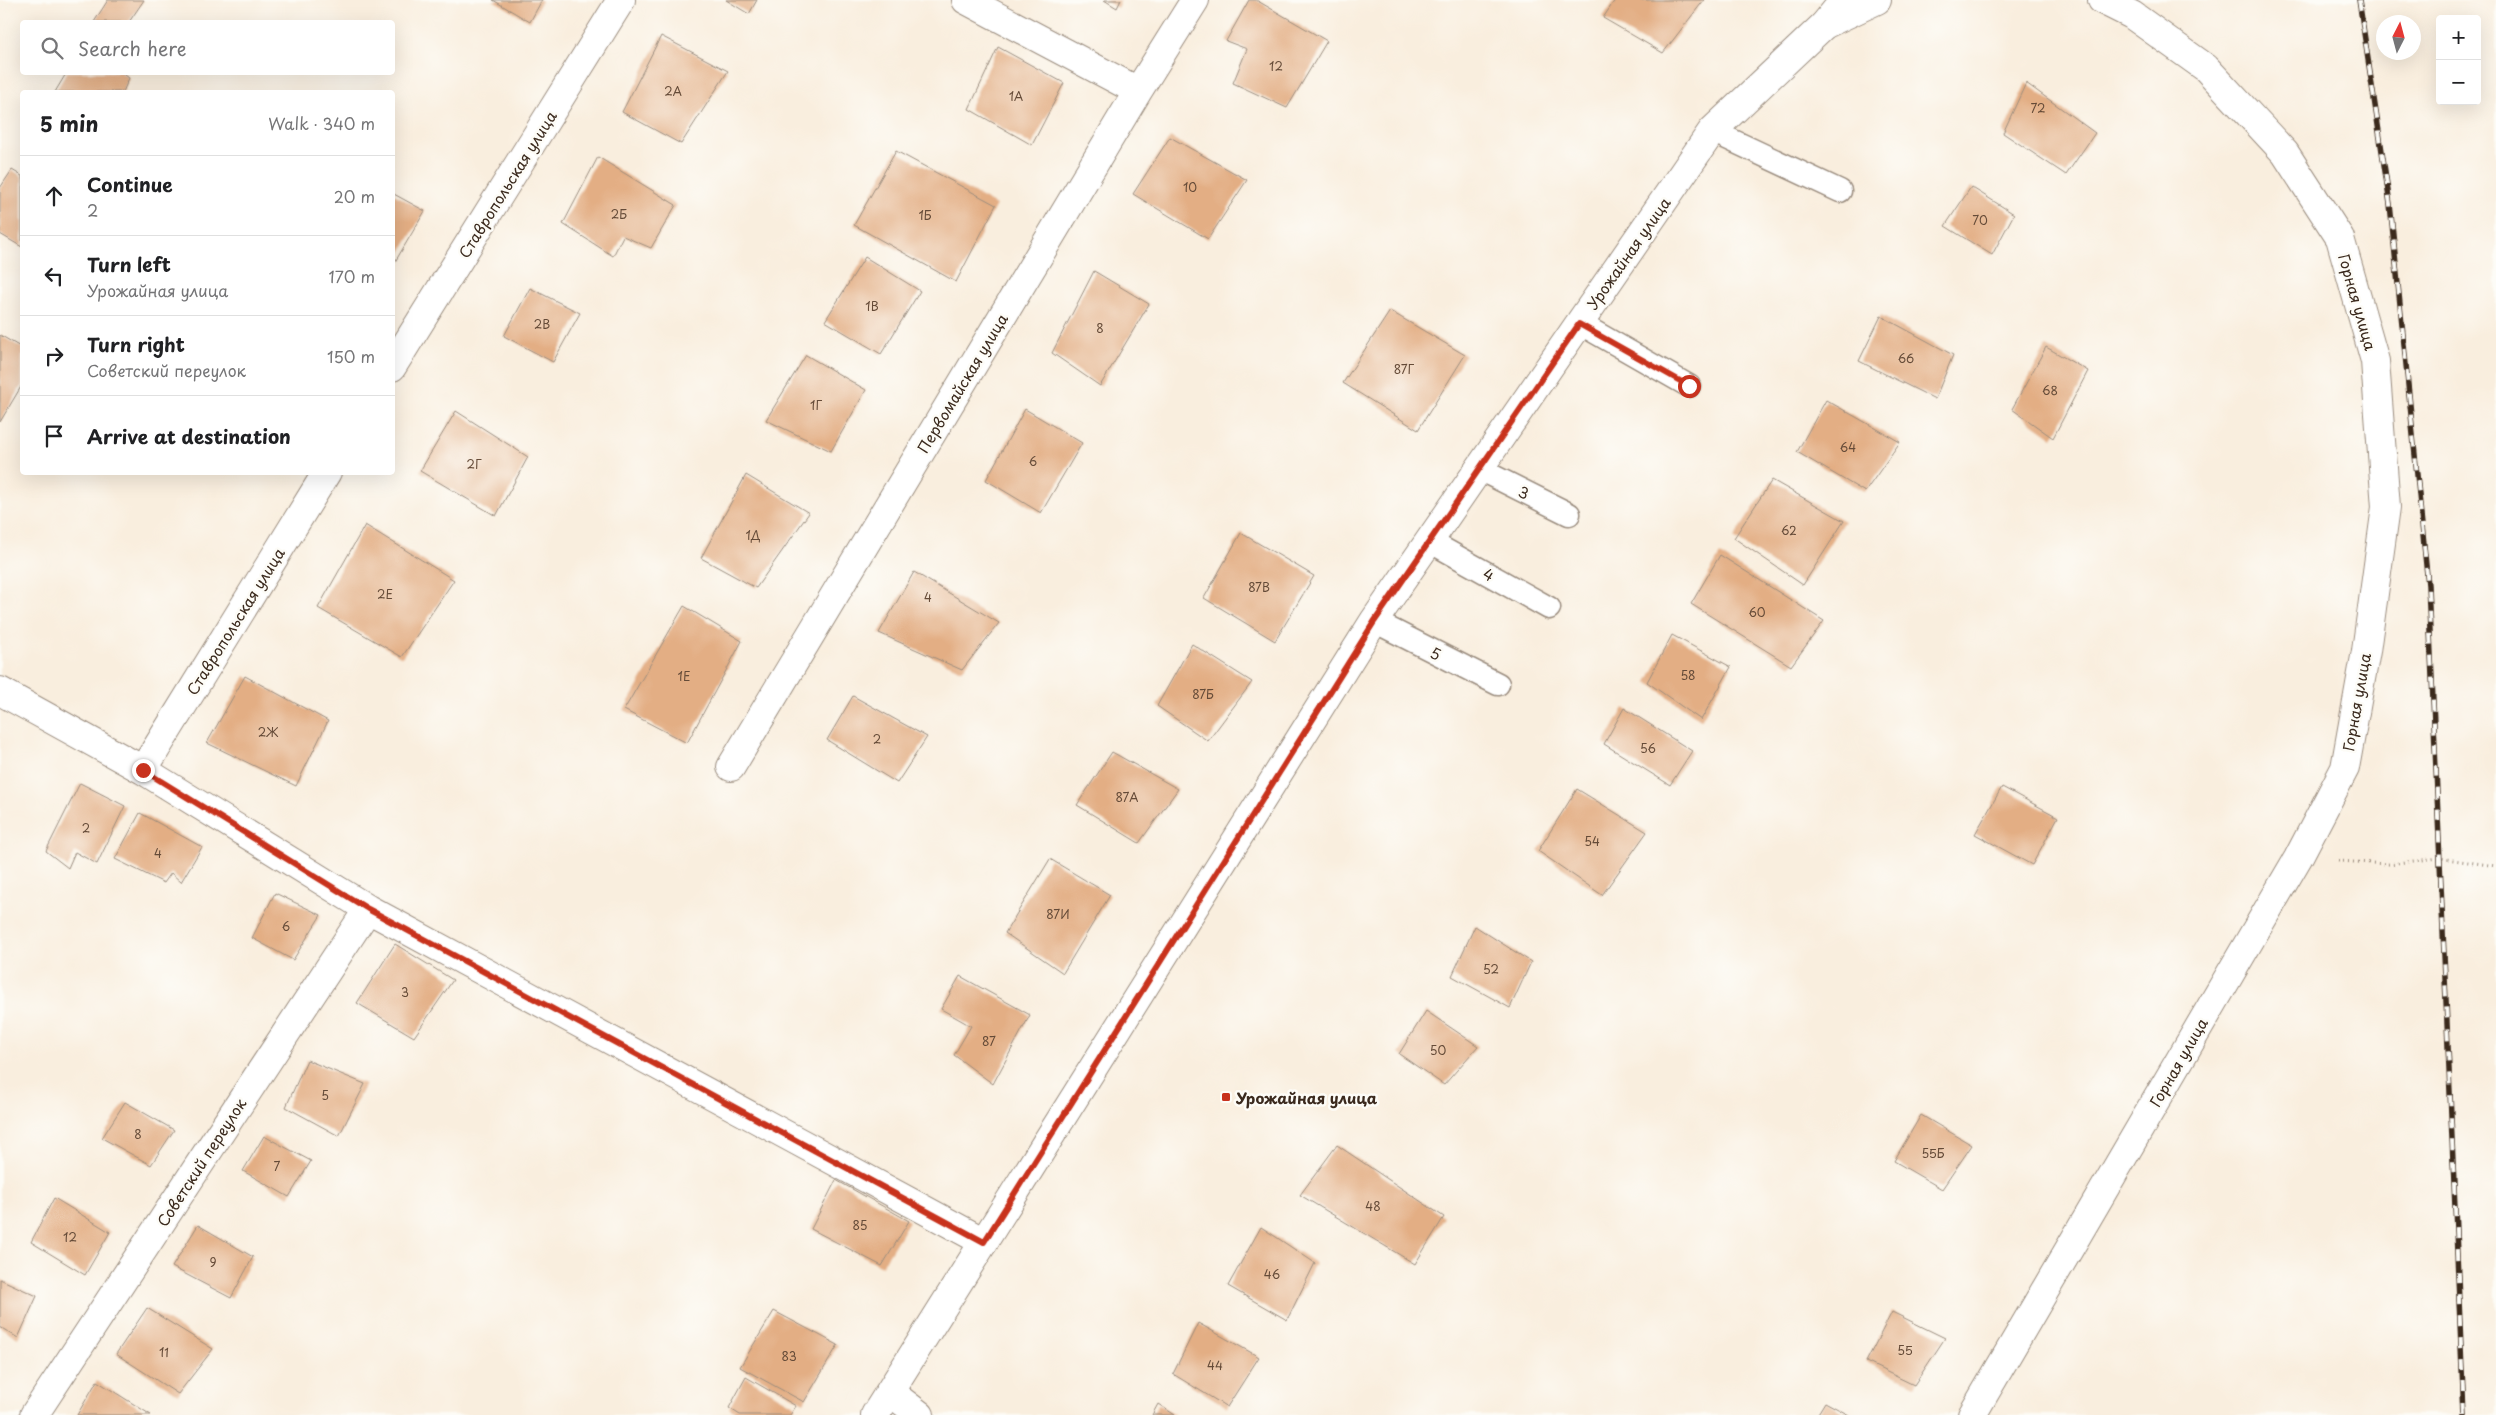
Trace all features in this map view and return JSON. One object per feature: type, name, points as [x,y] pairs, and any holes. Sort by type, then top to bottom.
[{"type":"street","name":"Ставропольская улица","points":[[395,363],[620,0]]},
{"type":"street","points":[[966,0],[1138,91]]},
{"type":"street","name":"Первомайская улица","points":[[731,767],[1138,91],[1195,0]]},
{"type":"street","name":"Урожайная улица","points":[[875,1415],[1374,622],[1429,541],[1712,131],[1824,25],[1844,0]]},
{"type":"street","points":[[1824,25],[1877,0]]},
{"type":"street","name":"Горная улица","points":[[1972,1415],[2298,858],[2345,768],[2366,651],[2386,507],[2375,361],[2340,238],[2285,153],[2206,68],[2132,15],[2102,0]]},
{"type":"street","name":"Ставропольская улица","points":[[143,770],[325,475]]},
{"type":"street","points":[[0,691],[143,770],[368,909],[984,1242]]},
{"type":"street","name":"Советский переулок","points":[[34,1415],[368,909]]},
{"type":"street","points":[[890,1392],[920,1415]]},
{"type":"lane","points":[[1712,131],[1840,191]]},
{"type":"lane","points":[[1579,324],[1689,386]]},
{"type":"lane","name":"3","points":[[1479,469],[1569,514]]},
{"type":"lane","name":"4","points":[[1429,541],[1549,608]]},
{"type":"lane","name":"5","points":[[1374,622],[1498,684]]},
{"type":"path","points":[[2298,858],[2388,864],[2439,858],[2496,866]]},
{"type":"building","points":[[108,0],[144,0],[130,20],[95,20]]},
{"type":"building","points":[[493,0],[542,0],[530,22]]},
{"type":"building","points":[[726,0],[757,0],[749,14]]},
{"type":"building","points":[[1104,0],[1121,0],[1117,8]]},
{"type":"building","points":[[1249,0],[1256,0],[1327,41],[1287,108],[1233,83],[1247,49],[1226,41]]},
{"type":"building","points":[[1615,0],[1704,0],[1663,53],[1603,18]]},
{"type":"building","points":[[661,36],[728,71],[681,144],[622,112]]},
{"type":"building","points":[[998,47],[1064,83],[1032,145],[969,109]]},
{"type":"building","points":[[65,75],[125,75],[129,78],[124,90],[56,90]]},
{"type":"building","points":[[2026,83],[2095,133],[2066,175],[2003,133]]},
{"type":"building","points":[[1170,137],[1247,180],[1208,239],[1133,194]]},
{"type":"building","points":[[896,151],[996,205],[956,282],[854,225]]},
{"type":"building","points":[[598,157],[676,205],[651,248],[623,236],[613,256],[563,224]]},
{"type":"building","points":[[12,170],[20,175],[20,246],[0,234],[0,188]]},
{"type":"building","points":[[1971,187],[2014,214],[1992,255],[1945,226]]},
{"type":"building","points":[[395,195],[425,211],[395,262]]},
{"type":"building","points":[[865,257],[920,291],[881,354],[825,321]]},
{"type":"building","points":[[1094,271],[1149,304],[1100,386],[1052,353]]},
{"type":"building","points":[[530,288],[580,313],[553,362],[504,336]]},
{"type":"building","points":[[1390,311],[1465,355],[1418,430],[1343,383]]},
{"type":"building","points":[[1881,316],[1953,355],[1935,399],[1859,361]]},
{"type":"building","points":[[0,335],[20,347],[20,388],[0,422]]},
{"type":"building","points":[[2046,347],[2088,371],[2053,438],[2012,409]]},
{"type":"building","points":[[806,355],[866,390],[831,451],[766,420]]},
{"type":"building","points":[[1826,400],[1900,442],[1865,492],[1797,452]]},
{"type":"building","points":[[1025,409],[1082,443],[1041,513],[986,480]]},
{"type":"building","points":[[456,411],[528,457],[496,516],[420,471]]},
{"type":"building","points":[[746,475],[809,513],[756,588],[701,558]]},
{"type":"building","points":[[1772,480],[1844,521],[1803,585],[1734,538]]},
{"type":"building","points":[[365,525],[454,580],[402,657],[318,608]]},
{"type":"building","points":[[1241,533],[1314,576],[1275,641],[1204,598]]},
{"type":"building","points":[[1720,555],[1824,621],[1791,666],[1691,604]]},
{"type":"building","points":[[914,572],[999,623],[962,670],[879,633]]},
{"type":"building","points":[[684,606],[742,641],[687,743],[624,710]]},
{"type":"building","points":[[1672,635],[1731,667],[1701,720],[1647,682]]},
{"type":"building","points":[[1192,644],[1252,682],[1208,741],[1157,706]]},
{"type":"building","points":[[245,676],[328,721],[296,786],[207,743]]},
{"type":"building","points":[[853,696],[927,737],[897,783],[827,740]]},
{"type":"building","points":[[1624,708],[1692,751],[1670,785],[1604,744]]},
{"type":"building","points":[[1112,752],[1178,789],[1139,843],[1077,805]]},
{"type":"building","points":[[80,783],[125,806],[97,864],[75,852],[68,868],[46,851]]},
{"type":"building","points":[[2002,787],[2058,817],[2032,865],[1975,834]]},
{"type":"building","points":[[1577,789],[1647,832],[1602,895],[1538,851]]},
{"type":"building","points":[[140,813],[202,847],[181,882],[171,873],[164,883],[115,859]]},
{"type":"building","points":[[1050,859],[1110,895],[1063,973],[1005,933]]},
{"type":"building","points":[[275,893],[321,915],[293,960],[252,938]]},
{"type":"building","points":[[1475,926],[1531,962],[1510,1008],[1452,976]]},
{"type":"building","points":[[395,944],[453,980],[414,1037],[357,1003]]},
{"type":"building","points":[[960,976],[1030,1015],[993,1084],[954,1055],[971,1026],[941,1009]]},
{"type":"building","points":[[1426,1011],[1478,1046],[1444,1085],[1399,1054]]},
{"type":"building","points":[[307,1060],[365,1084],[339,1136],[286,1107]]},
{"type":"building","points":[[125,1102],[174,1130],[151,1165],[102,1138]]},
{"type":"building","points":[[1921,1115],[1972,1145],[1942,1189],[1894,1161]]},
{"type":"building","points":[[264,1136],[311,1161],[289,1197],[243,1171]]},
{"type":"building","points":[[1337,1145],[1444,1217],[1415,1264],[1300,1195]]},
{"type":"building","points":[[836,1180],[909,1221],[882,1266],[811,1229]]},
{"type":"building","points":[[54,1198],[110,1232],[85,1275],[31,1242]]},
{"type":"building","points":[[198,1225],[253,1257],[231,1298],[172,1267]]},
{"type":"building","points":[[1261,1227],[1315,1263],[1287,1320],[1228,1286]]},
{"type":"building","points":[[0,1279],[37,1296],[18,1338],[0,1327]]},
{"type":"building","points":[[147,1308],[213,1349],[178,1394],[116,1354]]},
{"type":"building","points":[[774,1311],[838,1345],[804,1402],[740,1367]]},
{"type":"building","points":[[1892,1312],[1945,1338],[1914,1385],[1866,1362]]},
{"type":"building","points":[[1198,1323],[1259,1357],[1227,1407],[1173,1374]]},
{"type":"building","points":[[746,1377],[796,1406],[790,1415],[740,1415],[729,1408]]},
{"type":"building","points":[[97,1381],[151,1415],[77,1415]]},
{"type":"building","points":[[1825,1402],[1849,1415],[1817,1415]]},
{"type":"building","points":[[1158,1404],[1175,1415],[1152,1415]]},
{"type":"railway","points":[[2359,0],[2390,204],[2428,585],[2464,1415]]},
{"type":"place","name":"Урожайная улица","points":[[1226,1097]]},
{"type":"route","points":[[143,770],[368,909],[984,1242],[1374,622],[1579,324],[1689,386]]}]
